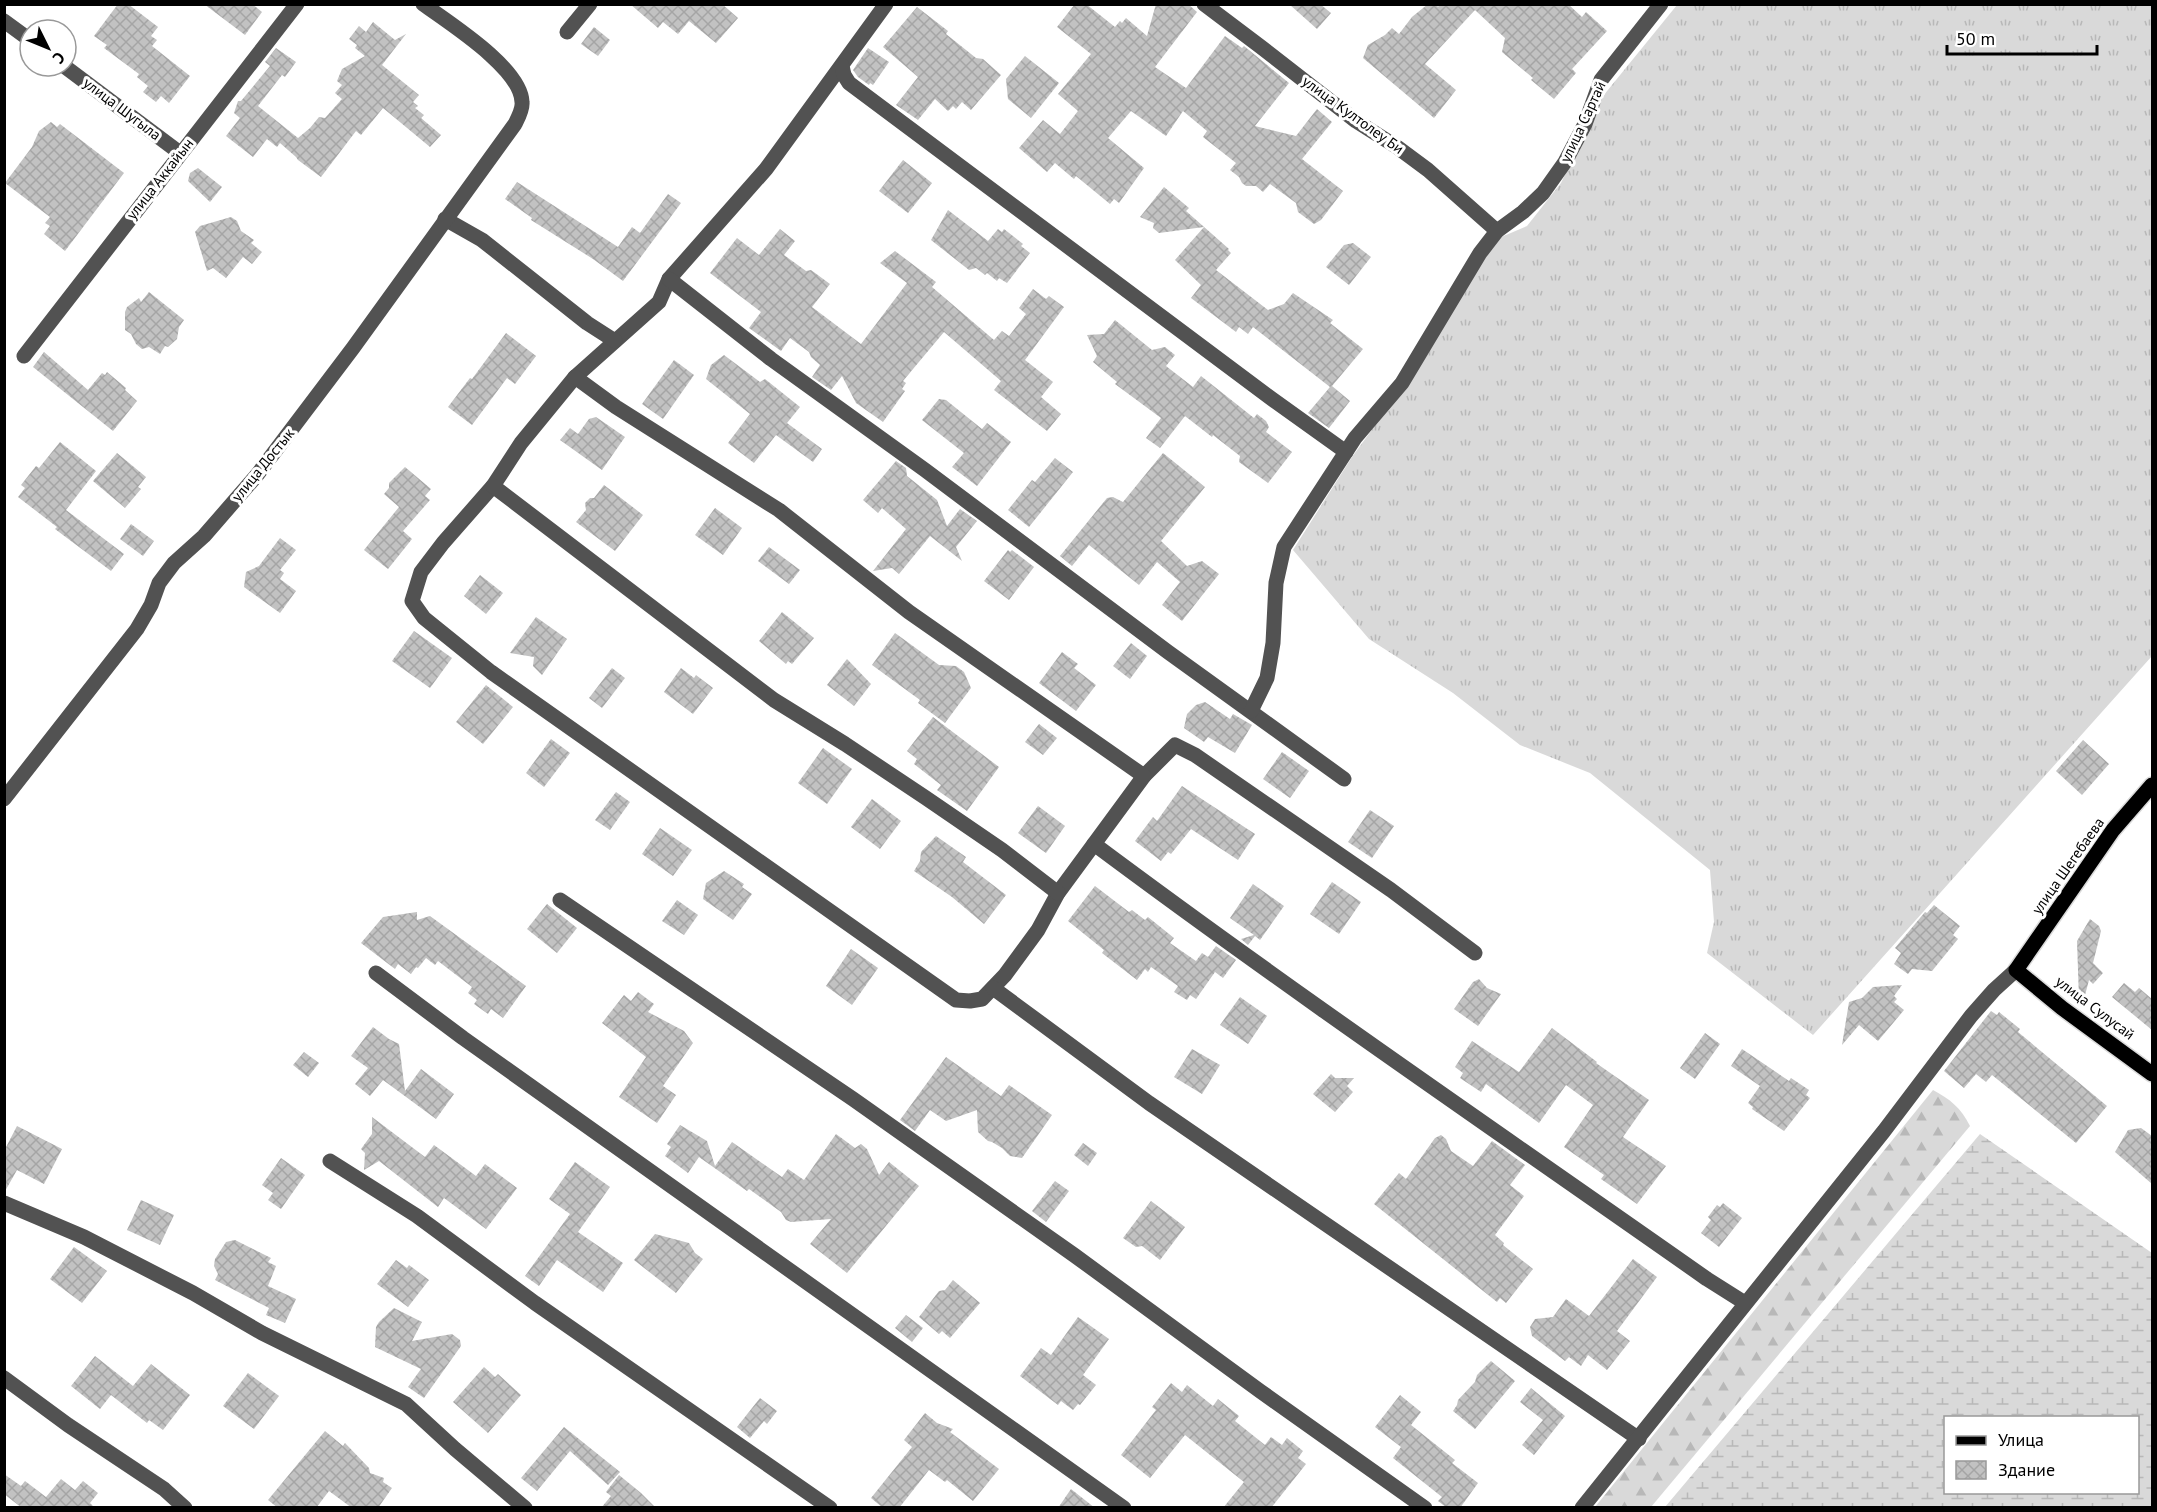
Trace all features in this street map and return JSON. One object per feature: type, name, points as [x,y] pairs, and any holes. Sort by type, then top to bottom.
[{"type":"main road","name":"улица Шегебаева","points":[[2016,970],[2113,830],[2151,789]]},
{"type":"main road","name":"улица Сулусай","points":[[2016,970],[2062,1008],[2152,1074]]},
{"type":"street","name":"улица Аккайын","points":[[24,356],[297,4]]},
{"type":"street","name":"улица Достык","points":[[4,799],[137,629],[151,605],[159,583],[174,563],[204,536],[256,475],[353,348],[516,124],[523,104],[521,93],[505,69],[482,47],[423,4]]},
{"type":"street","points":[[567,32],[590,4]]},
{"type":"street","points":[[886,4],[766,169],[669,279],[659,302],[575,377],[521,443],[493,486],[421,572],[412,600],[424,618],[501,679],[956,1000],[982,999],[1005,975],[1032,938],[1058,893],[1144,776],[1175,745],[1195,755],[1391,890],[1475,953]]},
{"type":"street","name":"улица Култолеу Би","points":[[1204,4],[1356,121],[1397,147],[1428,171],[1497,231]]},
{"type":"street","name":"улица Сартай","points":[[1251,711],[1267,678],[1273,643],[1276,583],[1284,547],[1355,438],[1402,383],[1480,253],[1497,231],[1523,212],[1543,193],[1565,162],[1585,124],[1601,80],[1656,6]]},
{"type":"street","points":[[4,21],[18,31]]},
{"type":"street","points":[[842,66],[849,83],[1346,452]]},
{"type":"street","name":"улица Шугыла","points":[[78,76],[180,153]]},
{"type":"street","points":[[445,219],[482,240],[587,323],[615,341]]},
{"type":"street","points":[[669,279],[771,359],[1344,779]]},
{"type":"street","points":[[575,377],[616,407],[779,510],[909,612],[1144,776]]},
{"type":"street","points":[[493,486],[774,700],[917,792],[1002,850],[1058,893]]},
{"type":"street","points":[[1094,844],[1435,1088],[1707,1279],[1745,1302]]},
{"type":"street","points":[[560,900],[862,1106],[1074,1255],[1425,1508]]},
{"type":"street","points":[[1582,1508],[1884,1131],[1971,1016],[2016,970]]},
{"type":"street","points":[[376,973],[462,1038],[1124,1508]]},
{"type":"street","points":[[993,988],[1149,1103],[1639,1438]]},
{"type":"street","points":[[330,1161],[417,1216],[535,1303],[830,1508]]},
{"type":"street","points":[[4,1203],[84,1238],[193,1293],[262,1333],[406,1404],[525,1508]]},
{"type":"street","points":[[4,1378],[68,1425],[164,1489],[185,1508]]},
{"type":"green space","points":[[1677,5],[2152,5],[2152,656],[1813,1035],[1707,953],[1714,922],[1710,870],[1590,773],[1520,745],[1453,693],[1369,639],[1293,550],[1352,457],[1428,353],[1492,241],[1527,226],[1561,183],[1603,96]]},
{"type":"green space","points":[[1933,1090],[1955,1105],[1970,1126],[1651,1507],[1595,1507]]},
{"type":"green space","points":[[1980,1134],[2152,1253],[2152,1507],[1665,1507]]},
{"type":"building","points":[[118,4],[128,4],[158,27],[151,36],[157,40],[152,46],[190,76],[169,103],[161,96],[156,102],[143,92],[148,86],[137,77],[139,74],[104,48],[107,45],[94,36]]},
{"type":"building","points":[[204,4],[252,4],[262,12],[245,35]]},
{"type":"building","points":[[630,4],[722,4],[738,18],[716,43],[689,21],[678,34],[663,22],[658,28]]},
{"type":"building","points":[[1075,4],[1086,4],[1115,27],[1126,18],[1147,36],[1156,4],[1188,4],[1197,12],[1155,67],[1186,88],[1225,36],[1242,48],[1244,46],[1289,83],[1255,126],[1296,136],[1317,109],[1332,122],[1302,159],[1343,191],[1321,220],[1314,224],[1298,212],[1296,203],[1270,184],[1263,192],[1256,186],[1246,186],[1242,183],[1239,177],[1230,170],[1236,163],[1203,137],[1207,131],[1183,111],[1166,136],[1131,111],[1108,138],[1144,168],[1119,203],[1114,199],[1110,204],[1076,176],[1074,179],[1055,163],[1047,172],[1019,148],[1043,120],[1060,134],[1078,111],[1058,94],[1091,54],[1057,27]]},
{"type":"building","points":[[1289,4],[1320,4],[1331,13],[1317,29]]},
{"type":"building","points":[[1428,4],[1436,4],[1438,7],[1440,4],[1568,4],[1582,17],[1586,12],[1607,31],[1572,69],[1576,73],[1554,99],[1502,52],[1505,38],[1475,10],[1425,64],[1456,90],[1434,118],[1363,58],[1368,45],[1392,28],[1399,34],[1412,17]]},
{"type":"building","points":[[917,7],[948,31],[946,34],[976,58],[983,59],[1001,75],[971,110],[962,102],[956,109],[953,106],[948,111],[935,99],[918,120],[896,105],[918,77],[883,47]]},
{"type":"building","points":[[373,22],[395,40],[406,34],[382,65],[419,95],[413,102],[418,106],[415,108],[424,115],[421,118],[441,135],[430,147],[383,108],[361,135],[356,131],[321,177],[280,143],[277,147],[267,139],[253,157],[226,136],[240,118],[234,113],[238,101],[241,101],[270,66],[265,62],[276,48],[296,62],[285,77],[282,75],[258,106],[298,138],[319,117],[325,118],[342,99],[335,93],[342,85],[337,81],[342,69],[365,56],[349,39],[359,26],[366,32]]},
{"type":"building","points":[[594,27],[610,40],[598,56],[581,44]]},
{"type":"building","points":[[868,48],[889,62],[873,85],[870,83],[869,85],[858,77],[853,70]]},
{"type":"building","points":[[1025,56],[1059,83],[1031,118],[1008,99],[1006,79]]},
{"type":"building","points":[[51,122],[57,127],[60,124],[124,173],[65,251],[44,234],[50,226],[45,223],[50,217],[5,183],[32,147],[39,131]]},
{"type":"building","points":[[903,160],[932,183],[908,213],[879,191]]},
{"type":"building","points":[[198,168],[222,187],[210,202],[188,181],[190,173]]},
{"type":"building","points":[[517,182],[618,247],[632,227],[640,233],[668,194],[681,203],[623,281],[531,220],[532,218],[505,199]]},
{"type":"building","points":[[1164,187],[1189,208],[1186,211],[1229,249],[1231,253],[1216,270],[1268,310],[1284,304],[1293,293],[1333,320],[1330,323],[1363,349],[1332,386],[1350,401],[1329,428],[1308,413],[1330,387],[1253,327],[1248,334],[1239,327],[1236,332],[1191,298],[1201,285],[1175,260],[1204,227],[1159,233],[1153,228],[1154,223],[1140,217]]},
{"type":"building","points":[[948,210],[988,241],[998,229],[1002,232],[1004,229],[1023,244],[1021,246],[1030,253],[1007,283],[999,278],[997,281],[976,268],[969,270],[931,240]]},
{"type":"building","points":[[231,217],[237,221],[241,231],[254,240],[251,243],[262,252],[252,264],[243,257],[226,278],[213,268],[207,271],[195,232],[200,226]]},
{"type":"building","points":[[780,229],[795,241],[784,255],[806,271],[811,270],[830,284],[812,307],[861,344],[907,283],[880,263],[895,251],[936,282],[932,287],[994,340],[1002,331],[1009,336],[1026,314],[1019,308],[1033,289],[1046,299],[1049,296],[1064,307],[1025,360],[1053,382],[1041,397],[1061,414],[1047,431],[994,390],[1001,381],[944,332],[903,381],[906,383],[902,389],[905,391],[883,422],[856,403],[842,376],[831,390],[812,377],[820,365],[809,352],[790,338],[781,351],[749,328],[761,312],[710,273],[737,238],[759,255]]},
{"type":"building","points":[[1353,243],[1371,257],[1349,285],[1326,267],[1344,245]]},
{"type":"building","points":[[149,292],[184,320],[179,327],[177,339],[168,347],[165,346],[160,354],[149,347],[142,349],[136,344],[131,334],[125,330],[127,307],[139,298],[141,302]]},
{"type":"building","points":[[1115,320],[1152,350],[1165,347],[1175,355],[1166,366],[1193,387],[1201,376],[1254,418],[1257,414],[1266,421],[1269,427],[1266,432],[1292,452],[1268,483],[1239,462],[1240,456],[1185,416],[1160,448],[1146,438],[1161,418],[1115,384],[1117,382],[1093,362],[1097,356],[1087,335],[1104,334]]},
{"type":"building","points":[[506,333],[536,356],[515,384],[507,378],[472,425],[448,407]]},
{"type":"building","points":[[44,352],[88,390],[102,373],[105,375],[107,372],[137,401],[113,431],[33,367]]},
{"type":"building","points":[[724,355],[760,382],[765,379],[800,407],[787,423],[822,449],[813,462],[776,435],[754,463],[728,443],[750,414],[706,379],[711,365]]},
{"type":"building","points":[[674,360],[694,375],[663,419],[642,404]]},
{"type":"building","points":[[939,399],[946,400],[982,429],[987,423],[1011,442],[977,486],[952,467],[964,453],[922,420]]},
{"type":"building","points":[[596,417],[625,437],[602,470],[560,440],[570,428],[578,434],[589,419]]},
{"type":"building","points":[[60,442],[96,471],[66,510],[124,554],[111,571],[55,529],[57,527],[18,497],[25,488],[21,485],[36,466],[39,468]]},
{"type":"building","points":[[117,453],[146,477],[138,487],[141,489],[125,508],[93,481]]},
{"type":"building","points":[[1163,453],[1205,487],[1161,541],[1187,566],[1202,561],[1219,574],[1182,621],[1162,605],[1180,582],[1157,562],[1139,585],[1089,545],[1072,566],[1060,556],[1107,498],[1113,497],[1123,502]]},
{"type":"building","points":[[1055,458],[1073,472],[1029,527],[1008,510],[1032,480],[1035,482]]},
{"type":"building","points":[[896,461],[906,468],[907,476],[937,500],[947,526],[960,509],[977,521],[956,547],[962,561],[930,536],[899,574],[892,568],[873,571],[906,529],[882,508],[878,513],[863,500]]},
{"type":"building","points":[[405,467],[431,489],[425,496],[430,500],[403,531],[412,539],[388,569],[364,550],[399,507],[384,494],[389,488],[389,483]]},
{"type":"building","points":[[604,485],[643,515],[615,551],[576,522],[586,510],[585,503],[590,498],[594,498]]},
{"type":"building","points":[[715,508],[742,528],[723,555],[695,535]]},
{"type":"building","points":[[131,524],[154,541],[143,556],[120,539]]},
{"type":"building","points":[[280,538],[296,550],[280,570],[284,573],[280,579],[296,591],[280,613],[244,587],[246,572],[259,566]]},
{"type":"building","points":[[769,547],[800,570],[789,584],[758,561]]},
{"type":"building","points":[[1008,550],[1010,552],[1012,550],[1034,567],[1009,600],[984,581]]},
{"type":"building","points":[[480,575],[503,593],[486,614],[464,596]]},
{"type":"building","points":[[782,612],[814,638],[792,664],[788,661],[786,664],[759,641]]},
{"type":"building","points":[[536,617],[567,639],[542,675],[533,666],[534,657],[510,653]]},
{"type":"building","points":[[414,631],[452,658],[430,688],[392,661]]},
{"type":"building","points":[[895,633],[939,665],[956,666],[964,672],[971,688],[945,723],[918,703],[920,700],[872,665]]},
{"type":"building","points":[[1131,643],[1147,656],[1130,679],[1113,666]]},
{"type":"building","points":[[1062,652],[1078,664],[1074,668],[1096,685],[1076,711],[1039,683]]},
{"type":"building","points":[[847,659],[871,684],[854,706],[827,685]]},
{"type":"building","points":[[612,668],[625,678],[602,708],[589,698]]},
{"type":"building","points":[[681,668],[694,678],[696,675],[713,688],[693,714],[664,692]]},
{"type":"building","points":[[486,685],[513,707],[483,744],[456,722]]},
{"type":"building","points":[[1205,702],[1230,719],[1233,714],[1252,725],[1235,753],[1208,737],[1204,742],[1184,728],[1187,714],[1196,705]]},
{"type":"building","points":[[933,717],[999,767],[967,811],[937,790],[941,785],[914,764],[917,759],[907,751]]},
{"type":"building","points":[[1039,724],[1057,738],[1043,755],[1025,742]]},
{"type":"building","points":[[551,739],[570,753],[544,787],[526,773]]},
{"type":"building","points":[[2083,740],[2109,764],[2082,795],[2056,771]]},
{"type":"building","points":[[823,748],[852,769],[827,804],[798,783]]},
{"type":"building","points":[[1282,752],[1309,771],[1290,798],[1263,779]]},
{"type":"building","points":[[1182,786],[1255,834],[1238,860],[1191,829],[1171,854],[1168,852],[1161,861],[1135,841],[1153,817],[1157,821]]},
{"type":"building","points":[[616,792],[630,802],[610,830],[595,820]]},
{"type":"building","points":[[872,799],[901,821],[880,849],[851,827]]},
{"type":"building","points":[[1038,806],[1065,826],[1046,853],[1018,833]]},
{"type":"building","points":[[1370,810],[1394,826],[1372,858],[1348,842]]},
{"type":"building","points":[[660,828],[692,850],[673,876],[642,854]]},
{"type":"building","points":[[936,836],[966,857],[963,862],[1006,895],[984,924],[952,897],[914,871],[920,861],[921,852]]},
{"type":"building","points":[[724,871],[744,884],[742,887],[752,894],[733,920],[703,899],[706,883]]},
{"type":"building","points":[[1332,882],[1361,902],[1339,934],[1310,914]]},
{"type":"building","points":[[1253,884],[1284,906],[1260,940],[1255,936],[1248,945],[1241,939],[1254,935],[1230,918]]},
{"type":"building","points":[[1095,886],[1129,912],[1132,910],[1145,920],[1148,917],[1174,938],[1170,943],[1196,961],[1202,953],[1208,957],[1216,946],[1236,960],[1223,978],[1215,972],[1196,999],[1190,995],[1187,1000],[1174,992],[1178,986],[1151,967],[1148,972],[1145,969],[1137,980],[1102,953],[1104,950],[1068,921]]},
{"type":"building","points":[[677,900],[698,915],[684,935],[662,921]]},
{"type":"building","points":[[547,904],[577,928],[557,953],[527,929]]},
{"type":"building","points":[[1934,905],[1960,926],[1953,935],[1958,939],[1932,971],[1912,969],[1908,974],[1894,964],[1901,953],[1895,948],[1925,912],[1927,913]]},
{"type":"building","points":[[417,912],[417,920],[430,916],[526,986],[503,1018],[491,1009],[488,1014],[474,1004],[477,1000],[468,993],[472,987],[438,961],[435,965],[426,958],[411,974],[398,964],[395,969],[361,943],[383,917]]},
{"type":"building","points":[[2090,919],[2099,926],[2101,931],[2093,963],[2103,973],[2093,984],[2089,980],[2084,999],[2079,999],[2077,941]]},
{"type":"building","points":[[851,949],[878,968],[852,1005],[826,986]]},
{"type":"building","points":[[1479,979],[1487,988],[1501,994],[1478,1026],[1454,1009],[1473,982]]},
{"type":"building","points":[[2124,983],[2135,992],[2139,988],[2152,999],[2152,1030],[2112,997]]},
{"type":"building","points":[[1902,985],[1894,996],[1897,999],[1894,1002],[1904,1010],[1878,1041],[1859,1025],[1842,1045],[1849,1002],[1862,998],[1873,987]]},
{"type":"building","points":[[638,992],[654,1004],[648,1012],[684,1031],[693,1043],[663,1086],[676,1095],[657,1123],[619,1097],[646,1057],[602,1023],[624,995],[631,1001]]},
{"type":"building","points":[[1240,997],[1267,1016],[1248,1044],[1220,1025]]},
{"type":"building","points":[[1991,1011],[1997,1015],[1999,1012],[2020,1029],[2018,1032],[2107,1106],[2076,1143],[1992,1075],[1986,1082],[1976,1074],[1964,1088],[1944,1071]]},
{"type":"building","points":[[373,1027],[399,1044],[405,1091],[421,1069],[454,1094],[436,1119],[383,1080],[370,1096],[355,1084],[368,1068],[351,1056]]},
{"type":"building","points":[[1552,1028],[1596,1063],[1649,1100],[1623,1137],[1666,1166],[1637,1204],[1601,1179],[1604,1175],[1564,1147],[1593,1105],[1566,1085],[1539,1123],[1486,1084],[1481,1092],[1460,1078],[1463,1073],[1455,1067],[1472,1041],[1519,1072]]},
{"type":"building","points":[[1705,1033],[1720,1044],[1695,1079],[1680,1068]]},
{"type":"building","points":[[1192,1049],[1220,1065],[1202,1094],[1174,1077]]},
{"type":"building","points":[[1742,1049],[1789,1081],[1791,1078],[1809,1090],[1806,1095],[1810,1098],[1784,1131],[1752,1109],[1753,1107],[1748,1103],[1760,1086],[1731,1066]]},
{"type":"building","points":[[304,1052],[319,1063],[308,1077],[293,1065]]},
{"type":"building","points":[[946,1057],[1001,1096],[1009,1085],[1052,1115],[1022,1158],[1010,1156],[978,1132],[977,1110],[946,1121],[930,1110],[915,1131],[900,1120]]},
{"type":"building","points":[[1331,1074],[1335,1078],[1354,1078],[1347,1086],[1353,1092],[1335,1112],[1313,1094]]},
{"type":"building","points":[[372,1117],[425,1157],[434,1145],[476,1176],[485,1164],[517,1188],[486,1229],[444,1198],[438,1207],[379,1161],[364,1170],[365,1153],[361,1149],[372,1134]]},
{"type":"building","points":[[680,1125],[707,1141],[715,1166],[732,1142],[782,1177],[788,1169],[804,1180],[836,1134],[855,1148],[861,1144],[867,1149],[879,1175],[889,1162],[919,1186],[847,1273],[810,1244],[831,1219],[791,1222],[749,1189],[747,1191],[699,1157],[688,1173],[665,1156],[671,1147],[667,1144]]},
{"type":"building","points":[[17,1126],[62,1149],[44,1184],[17,1170],[4,1193],[4,1151]]},
{"type":"building","points":[[2141,1128],[2152,1136],[2152,1184],[2115,1152],[2128,1130]]},
{"type":"building","points":[[1441,1135],[1446,1139],[1451,1151],[1473,1166],[1492,1141],[1525,1165],[1510,1185],[1524,1196],[1495,1235],[1504,1243],[1503,1245],[1533,1269],[1506,1303],[1500,1298],[1497,1302],[1374,1204],[1399,1173],[1406,1179],[1435,1138]]},
{"type":"building","points":[[1083,1143],[1097,1153],[1088,1166],[1074,1155]]},
{"type":"building","points":[[281,1158],[305,1175],[281,1209],[268,1200],[273,1193],[262,1185]]},
{"type":"building","points":[[575,1162],[610,1187],[578,1232],[623,1263],[603,1292],[557,1260],[539,1286],[525,1276],[570,1214],[549,1199]]},
{"type":"building","points":[[1055,1181],[1069,1191],[1046,1222],[1032,1211]]},
{"type":"building","points":[[141,1200],[174,1215],[160,1245],[127,1230]]},
{"type":"building","points":[[1151,1201],[1185,1227],[1160,1260],[1142,1246],[1136,1247],[1123,1238]]},
{"type":"building","points":[[1723,1203],[1742,1218],[1719,1247],[1701,1233],[1711,1220],[1708,1217],[1717,1205],[1720,1207]]},
{"type":"building","points":[[655,1234],[689,1243],[695,1253],[703,1259],[676,1293],[634,1260]]},
{"type":"building","points":[[235,1240],[271,1258],[268,1262],[276,1266],[268,1286],[296,1299],[285,1323],[266,1315],[269,1308],[215,1280],[218,1274],[214,1266],[215,1259],[226,1242]]},
{"type":"building","points":[[74,1247],[107,1271],[82,1303],[50,1279]]},
{"type":"building","points":[[1633,1259],[1657,1277],[1617,1331],[1630,1341],[1607,1370],[1588,1355],[1581,1366],[1569,1357],[1565,1361],[1532,1336],[1530,1327],[1535,1319],[1553,1317],[1566,1299],[1589,1316]]},
{"type":"building","points":[[396,1260],[407,1268],[409,1265],[429,1280],[408,1307],[377,1284]]},
{"type":"building","points":[[953,1280],[980,1303],[950,1338],[942,1331],[939,1334],[919,1317],[939,1291],[945,1290]]},
{"type":"building","points":[[394,1308],[422,1322],[412,1341],[452,1334],[460,1340],[461,1346],[424,1398],[408,1387],[421,1369],[375,1347],[376,1327]]},
{"type":"building","points":[[906,1315],[923,1328],[912,1342],[895,1328]]},
{"type":"building","points":[[1078,1317],[1109,1339],[1083,1375],[1096,1385],[1073,1410],[1061,1401],[1058,1405],[1020,1376],[1041,1348],[1051,1355]]},
{"type":"building","points":[[95,1356],[133,1386],[151,1364],[190,1395],[163,1430],[149,1420],[147,1423],[111,1395],[100,1409],[71,1386]]},
{"type":"building","points":[[1491,1361],[1515,1381],[1475,1429],[1453,1411],[1458,1400],[1475,1382],[1477,1375]]},
{"type":"building","points":[[484,1367],[495,1377],[498,1374],[521,1395],[488,1433],[453,1402]]},
{"type":"building","points":[[248,1373],[279,1396],[254,1429],[223,1406]]},
{"type":"building","points":[[1171,1383],[1182,1392],[1187,1385],[1213,1406],[1218,1399],[1239,1416],[1235,1421],[1265,1445],[1271,1437],[1282,1445],[1287,1438],[1303,1451],[1298,1458],[1306,1464],[1271,1508],[1223,1508],[1244,1482],[1185,1435],[1150,1478],[1121,1455],[1156,1410],[1152,1407]]},
{"type":"building","points":[[1531,1388],[1565,1416],[1534,1455],[1522,1445],[1543,1420],[1520,1402]]},
{"type":"building","points":[[1400,1395],[1421,1412],[1411,1425],[1455,1460],[1452,1463],[1478,1483],[1460,1508],[1447,1508],[1438,1501],[1442,1497],[1393,1458],[1401,1447],[1375,1427]]},
{"type":"building","points":[[760,1398],[777,1411],[767,1424],[764,1421],[750,1438],[737,1427]]},
{"type":"building","points":[[925,1413],[937,1423],[953,1429],[950,1432],[999,1469],[973,1501],[947,1480],[945,1482],[929,1470],[899,1508],[883,1508],[871,1498],[912,1447],[904,1440]]},
{"type":"building","points":[[564,1427],[620,1472],[608,1485],[570,1451],[537,1491],[521,1478]]},
{"type":"building","points":[[325,1431],[343,1446],[345,1443],[369,1468],[370,1473],[384,1478],[383,1482],[392,1488],[378,1508],[352,1508],[329,1491],[316,1508],[278,1508],[268,1500]]},
{"type":"building","points":[[4,1474],[21,1486],[25,1481],[46,1497],[61,1479],[75,1490],[83,1481],[98,1493],[90,1503],[95,1508],[22,1508],[4,1494]]},
{"type":"building","points":[[619,1475],[656,1508],[601,1508],[611,1496],[606,1492]]},
{"type":"building","points":[[1071,1489],[1095,1508],[1058,1508]]}]
